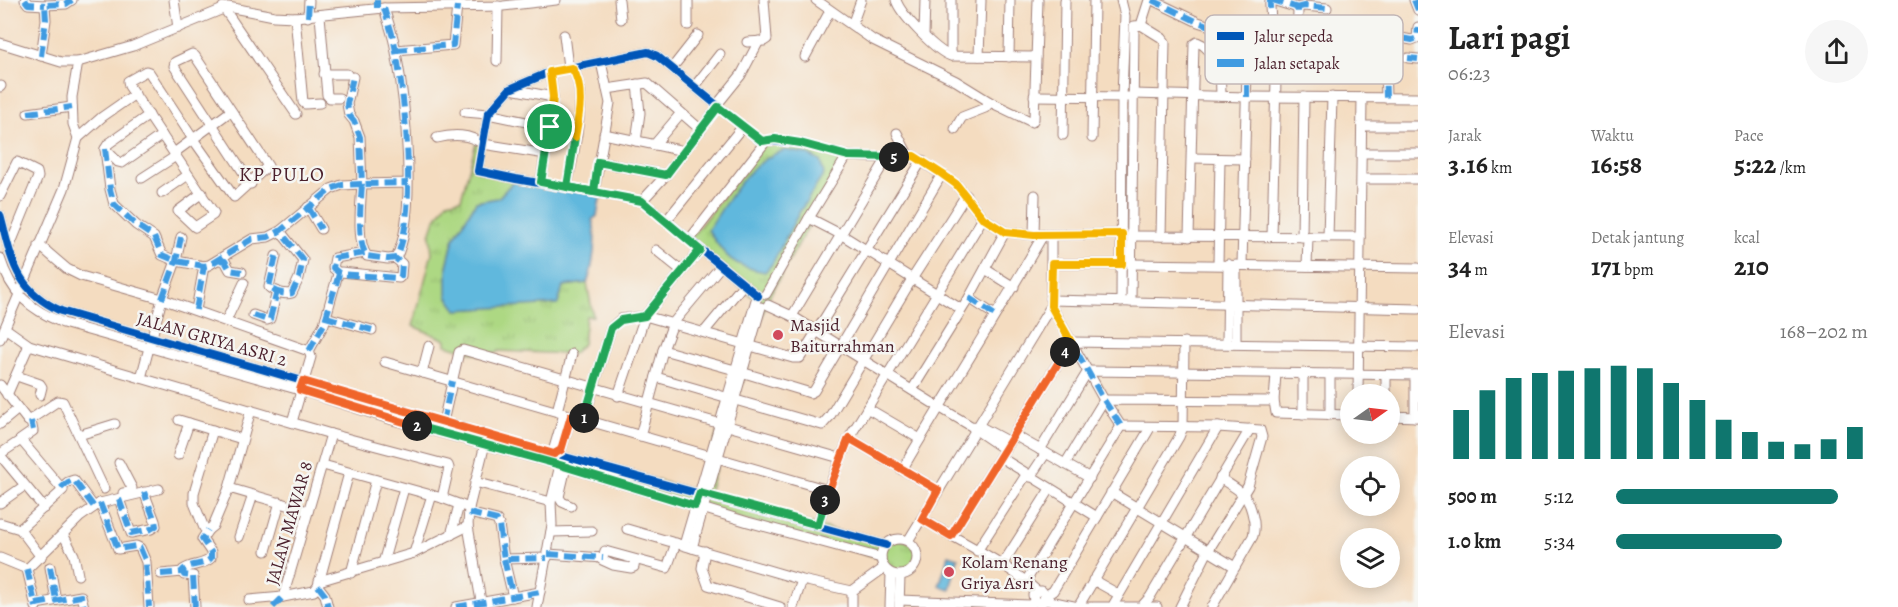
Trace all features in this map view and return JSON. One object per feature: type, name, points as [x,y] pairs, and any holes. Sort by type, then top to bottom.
[{"type":"street","points":[[25,0],[28,4],[45,5],[66,4],[72,0]]},
{"type":"street","points":[[174,0],[178,28]]},
{"type":"street","points":[[308,17],[309,0]]},
{"type":"street","points":[[0,43],[61,62],[78,62],[133,46],[224,7],[236,7],[274,16],[295,18],[320,16],[379,5],[498,6],[556,0]]},
{"type":"street","points":[[619,0],[621,19]]},
{"type":"street","points":[[688,0],[688,25]]},
{"type":"street","points":[[747,42],[767,39],[764,0]]},
{"type":"street","points":[[816,0],[873,40],[957,81],[990,102],[1032,122],[1034,119],[1038,0]]},
{"type":"street","points":[[852,25],[861,0]]},
{"type":"street","points":[[896,0],[901,10],[924,35],[951,56],[1036,57]]},
{"type":"street","points":[[924,35],[925,0]]},
{"type":"street","points":[[951,0],[951,56]]},
{"type":"street","points":[[979,56],[981,0]]},
{"type":"street","points":[[1009,57],[1010,0]]},
{"type":"street","points":[[1063,135],[1065,0]]},
{"type":"street","points":[[1092,138],[1094,0]]},
{"type":"street","points":[[1121,0],[1125,16],[1122,97],[1127,264],[1131,302]]},
{"type":"street","points":[[1127,235],[1137,26],[1150,0],[1205,24]]},
{"type":"street","points":[[1270,15],[1271,0],[1296,8],[1320,5]]},
{"type":"street","points":[[1414,0],[1418,10]]},
{"type":"street","points":[[41,56],[46,20],[45,5]]},
{"type":"street","points":[[379,5],[396,50],[402,87],[408,183],[404,233],[395,258]]},
{"type":"street","points":[[396,50],[453,45],[457,6]]},
{"type":"street","points":[[496,61],[498,6]]},
{"type":"street","points":[[224,7],[296,114]]},
{"type":"street","points":[[1296,8],[1300,15]]},
{"type":"street","points":[[806,57],[830,11]]},
{"type":"street","points":[[320,16],[327,96],[339,98]]},
{"type":"street","points":[[1125,16],[1137,26],[1162,38],[1165,42],[1161,236]]},
{"type":"street","points":[[295,18],[303,102],[305,104],[320,103]]},
{"type":"street","points":[[1403,38],[1412,40],[1417,38],[1418,27]]},
{"type":"street","points":[[564,34],[570,68],[576,74],[580,107],[567,187]]},
{"type":"street","points":[[672,68],[698,35]]},
{"type":"street","points":[[642,201],[666,175],[718,107],[720,101],[741,75],[759,41]]},
{"type":"street","points":[[1189,237],[1194,44],[1197,42],[1205,47]]},
{"type":"street","points":[[1090,478],[1043,452],[1007,446],[762,300],[642,201],[478,171],[488,114],[510,89],[550,72],[648,52],[654,53],[759,140],[775,139],[800,143],[848,156],[887,158],[908,155],[922,160],[956,184],[983,218],[1005,232],[1043,235],[1360,237]]},
{"type":"street","points":[[202,194],[178,210],[178,213],[195,227],[214,213],[202,194],[188,175],[135,94],[128,81],[146,71],[149,72],[234,196],[250,184],[267,168],[267,165],[195,56],[191,54],[174,63],[174,66],[250,184]]},
{"type":"street","points":[[695,86],[720,54]]},
{"type":"street","points":[[78,62],[72,97],[74,127],[78,138]]},
{"type":"street","points":[[594,192],[610,103],[601,62]]},
{"type":"street","points":[[541,182],[553,97],[550,72]]},
{"type":"street","points":[[324,74],[350,75],[347,104],[349,116],[354,121],[360,137],[361,240],[365,253],[368,256],[383,259],[395,258],[402,264],[401,276],[399,278],[339,273],[333,268],[335,258],[365,253]]},
{"type":"street","points":[[607,89],[647,83],[701,130]]},
{"type":"street","points":[[636,141],[640,113],[638,84]]},
{"type":"street","points":[[1221,84],[1221,96]]},
{"type":"street","points":[[1231,343],[1231,265],[1243,236],[1247,84]]},
{"type":"street","points":[[1272,236],[1276,84]]},
{"type":"street","points":[[1385,84],[1386,98]]},
{"type":"street","points":[[510,89],[553,97]]},
{"type":"street","points":[[0,339],[64,189],[78,138],[102,117],[135,94]]},
{"type":"street","points":[[1034,96],[1418,98]]},
{"type":"street","points":[[1304,97],[1307,266]]},
{"type":"street","points":[[1328,237],[1332,97]]},
{"type":"street","points":[[1359,384],[1362,97]]},
{"type":"street","points":[[955,129],[962,117],[986,108],[990,102]]},
{"type":"street","points":[[28,113],[72,107]]},
{"type":"street","points":[[142,178],[231,111]]},
{"type":"street","points":[[465,112],[488,114],[550,127]]},
{"type":"street","points":[[654,145],[681,112]]},
{"type":"street","points":[[106,147],[149,115]]},
{"type":"street","points":[[666,221],[743,126]]},
{"type":"street","points":[[1363,126],[1418,126]]},
{"type":"street","points":[[897,133],[908,155]]},
{"type":"street","points":[[604,134],[684,151]]},
{"type":"street","points":[[106,147],[118,162],[122,163],[162,135]]},
{"type":"street","points":[[437,138],[458,135],[477,139],[483,144],[546,154]]},
{"type":"street","points":[[689,240],[766,141]]},
{"type":"street","points":[[106,147],[110,189],[114,204],[154,237],[161,254],[176,261],[204,266],[220,260],[252,239],[268,237],[280,231],[336,186],[408,183]]},
{"type":"street","points":[[1362,153],[1418,153]]},
{"type":"street","points":[[504,559],[547,556],[603,558],[605,551],[667,568],[684,545],[704,494],[746,344],[762,300],[848,156]]},
{"type":"street","points":[[792,316],[887,158]]},
{"type":"street","points":[[1192,159],[1245,159]]},
{"type":"street","points":[[1220,159],[1217,237],[1231,265]]},
{"type":"street","points":[[584,420],[611,328],[621,320],[645,316],[798,359],[801,357],[922,160]]},
{"type":"street","points":[[0,196],[17,162],[38,172],[38,177],[4,254]]},
{"type":"street","points":[[598,162],[666,175]]},
{"type":"street","points":[[663,350],[812,392],[942,174]]},
{"type":"street","points":[[162,193],[188,175]]},
{"type":"street","points":[[1362,179],[1418,179]]},
{"type":"street","points":[[656,377],[822,425],[830,416],[912,279],[966,195]]},
{"type":"street","points":[[1035,195],[1043,235],[1052,264],[1051,303],[1104,400],[1121,426]]},
{"type":"street","points":[[308,207],[321,229]]},
{"type":"street","name":"JALAN GRIYA ASRI 2","points":[[0,215],[4,254],[21,289],[61,311],[150,343],[886,545]]},
{"type":"street","points":[[809,218],[961,309]]},
{"type":"street","points":[[818,525],[828,490],[849,438],[983,218]]},
{"type":"street","points":[[276,256],[269,284],[271,289],[288,294],[294,292],[303,262],[302,257],[280,231]]},
{"type":"street","points":[[912,390],[969,298],[1005,232]]},
{"type":"street","points":[[902,470],[1014,287],[1043,235]]},
{"type":"street","points":[[141,378],[181,237]]},
{"type":"street","points":[[39,245],[67,269],[81,276],[196,310],[309,351]]},
{"type":"street","points":[[656,250],[682,271]]},
{"type":"street","points":[[618,396],[645,316],[700,250]]},
{"type":"street","points":[[220,260],[225,261],[230,270],[242,272]]},
{"type":"street","points":[[1052,264],[1418,268]]},
{"type":"street","points":[[1121,302],[1127,264]]},
{"type":"street","points":[[196,310],[204,266]]},
{"type":"street","points":[[640,436],[663,350],[673,323],[720,267]]},
{"type":"street","points":[[985,269],[1014,287]]},
{"type":"street","points":[[292,422],[311,357],[309,351],[326,317],[339,273]]},
{"type":"street","points":[[226,321],[244,283]]},
{"type":"street","points":[[704,332],[743,285]]},
{"type":"street","points":[[253,315],[270,319],[277,291]]},
{"type":"street","points":[[969,298],[995,315]]},
{"type":"street","points":[[1051,303],[1131,302],[1418,309]]},
{"type":"street","points":[[908,541],[1051,303]]},
{"type":"street","points":[[326,317],[372,330]]},
{"type":"street","points":[[5,328],[29,345],[331,434],[448,465],[449,468],[414,553]]},
{"type":"street","points":[[1071,342],[1418,346]]},
{"type":"street","points":[[951,536],[1071,342]]},
{"type":"street","points":[[922,519],[1002,565],[1043,596],[1078,607],[1183,427],[1184,342]]},
{"type":"street","points":[[7,395],[29,345]]},
{"type":"street","points":[[422,373],[429,346]]},
{"type":"street","points":[[443,422],[459,352],[463,350],[840,458]]},
{"type":"street","points":[[571,506],[562,502],[559,497],[563,466],[554,454],[561,450],[564,380],[572,354]]},
{"type":"street","points":[[385,362],[828,490]]},
{"type":"street","points":[[1088,371],[1416,375],[1417,417],[1400,416]]},
{"type":"street","points":[[977,551],[1043,452],[1088,371]]},
{"type":"street","points":[[1303,373],[1303,414]]},
{"type":"street","points":[[1276,374],[1274,401],[1276,413],[1340,415]]},
{"type":"street","points":[[1330,374],[1330,415]]},
{"type":"street","points":[[1386,375],[1386,384]]},
{"type":"street","points":[[17,376],[40,384],[42,387],[40,395]]},
{"type":"street","points":[[0,385],[26,421],[31,421],[62,400],[90,464],[104,489]]},
{"type":"street","name":"JALAN GRIYA ASRI 2","points":[[302,386],[393,420],[563,466],[699,507],[889,569]]},
{"type":"street","points":[[1104,400],[1274,401]]},
{"type":"street","points":[[1065,464],[1104,400]]},
{"type":"street","points":[[867,408],[920,439]]},
{"type":"street","points":[[2,419],[17,410]]},
{"type":"street","points":[[183,572],[186,567],[207,562],[211,558],[211,552],[202,539],[213,526],[229,488],[251,410]]},
{"type":"street","points":[[178,420],[242,439]]},
{"type":"street","points":[[31,421],[33,430],[0,454],[44,508]]},
{"type":"street","points":[[178,455],[189,423]]},
{"type":"street","points":[[79,435],[115,424]]},
{"type":"street","points":[[1121,426],[1260,430],[1262,437],[1248,486],[1208,551],[1180,607]]},
{"type":"street","points":[[1026,581],[1121,426]]},
{"type":"street","points":[[1112,607],[1218,427]]},
{"type":"street","points":[[889,569],[899,604],[1021,605],[1035,601],[1040,603],[1043,596],[1053,591],[1150,428]]},
{"type":"street","points":[[1141,607],[1150,597],[1250,429]]},
{"type":"street","points":[[208,530],[204,528],[194,498],[213,430]]},
{"type":"street","name":"JALAN MAWAR 8","points":[[319,584],[310,592],[284,597],[331,434]]},
{"type":"street","points":[[849,438],[938,490]]},
{"type":"street","points":[[20,440],[27,445],[63,492],[20,529]]},
{"type":"street","points":[[451,535],[466,509],[485,444]]},
{"type":"street","points":[[1007,446],[1028,476],[1097,518]]},
{"type":"street","points":[[27,569],[80,517],[112,496],[132,490],[119,463]]},
{"type":"street","points":[[323,465],[437,496],[497,520],[513,597]]},
{"type":"street","points":[[537,607],[551,532],[551,502],[563,466]]},
{"type":"street","points":[[328,607],[319,584],[349,472]]},
{"type":"street","points":[[1212,607],[1256,528],[1249,500],[1220,478]]},
{"type":"street","points":[[61,488],[74,480],[98,505],[119,550],[138,546],[140,548],[146,562],[150,607]]},
{"type":"street","points":[[351,573],[376,480]]},
{"type":"street","points":[[475,482],[551,502]]},
{"type":"street","points":[[1,501],[24,486]]},
{"type":"street","points":[[229,488],[308,511]]},
{"type":"street","points":[[383,563],[404,488]]},
{"type":"street","points":[[98,505],[159,489]]},
{"type":"street","points":[[1002,565],[1050,489]]},
{"type":"street","points":[[119,499],[131,533],[151,529],[156,526],[144,492]]},
{"type":"street","points":[[1111,492],[1235,567]]},
{"type":"street","points":[[239,537],[252,495]]},
{"type":"street","points":[[266,551],[280,502]]},
{"type":"street","points":[[466,509],[482,605]]},
{"type":"street","points":[[0,523],[20,529],[41,557]]},
{"type":"street","points":[[319,584],[414,553],[468,526]]},
{"type":"street","points":[[627,529],[802,580],[852,591],[889,569],[911,572],[917,562],[916,550],[908,541],[896,539],[886,545],[889,569],[890,607]]},
{"type":"street","points":[[551,532],[592,531]]},
{"type":"street","points":[[63,534],[74,555],[78,575]]},
{"type":"street","points":[[705,551],[702,568],[708,585],[780,607]]},
{"type":"street","points":[[0,558],[27,569]]},
{"type":"street","points":[[50,567],[56,600]]},
{"type":"street","points":[[27,569],[36,605],[82,596],[84,607]]},
{"type":"street","points":[[161,574],[183,572],[184,575],[193,576],[195,607]]},
{"type":"street","points":[[793,607],[802,580]]},
{"type":"street","points":[[1094,580],[1118,594]]},
{"type":"street","points":[[852,591],[852,607]]},
{"type":"street","points":[[456,607],[482,605],[540,592]]},
{"type":"street","points":[[249,600],[284,597]]},
{"type":"street","points":[[273,607],[284,597]]},
{"type":"street","points":[[1080,607],[1157,607]]},
{"type":"green space","points":[[477,139],[483,144],[478,171],[516,179],[498,198],[476,202],[454,238],[447,266],[448,296],[457,310],[563,286],[587,283],[593,316],[586,316],[583,344],[572,354],[499,351],[490,358],[446,345],[446,340],[413,326],[432,253],[430,235],[435,220],[447,202],[461,199]]},
{"type":"green space","points":[[766,141],[847,156],[769,297],[708,495],[886,545],[896,540],[904,540],[911,544],[917,558],[916,565],[910,572],[900,576],[899,607],[890,607],[891,574],[884,568],[881,558],[695,506],[560,465],[555,454],[700,492],[756,300],[689,240]]},
{"type":"water","points":[[785,150],[807,154],[820,161],[824,174],[799,213],[772,264],[765,272],[754,270],[730,259],[708,230],[731,194],[750,172],[772,155]]},
{"type":"water","points":[[516,179],[601,193],[597,216],[592,220],[595,233],[594,251],[587,283],[563,286],[558,304],[457,310],[447,296],[447,266],[454,238],[476,202],[498,198]]},
{"type":"water","name":"Kolam Renang Griya Asri","points":[[949,555],[958,558],[950,589],[939,586]]},
{"type":"marked path","points":[[25,0],[28,4],[45,5]]},
{"type":"marked path","points":[[41,56],[46,20],[45,5],[66,4],[72,0]]},
{"type":"marked path","points":[[308,17],[309,0]]},
{"type":"marked path","points":[[377,0],[377,8]]},
{"type":"marked path","points":[[1152,0],[1205,24]]},
{"type":"marked path","points":[[1270,0],[1271,15]]},
{"type":"marked path","points":[[1272,0],[1295,7],[1298,10],[1298,15]]},
{"type":"marked path","points":[[1414,0],[1418,10]]},
{"type":"marked path","points":[[396,50],[453,45],[457,6]]},
{"type":"marked path","points":[[1296,8],[1304,6],[1327,8]]},
{"type":"marked path","points":[[384,8],[395,46],[403,99],[408,157],[408,187],[407,215],[403,239],[396,258],[367,256],[360,232],[362,184],[408,183]]},
{"type":"marked path","points":[[1403,38],[1412,40],[1417,38],[1418,27]]},
{"type":"marked path","points":[[1408,58],[1418,59]]},
{"type":"marked path","points":[[105,149],[114,204],[136,225],[154,237],[162,255],[176,261],[209,265],[252,239],[268,237],[280,231],[331,189],[342,185],[362,184],[360,137],[349,115],[347,104],[353,77]]},
{"type":"marked path","points":[[1247,84],[1247,97]]},
{"type":"marked path","points":[[1386,84],[1386,98]]},
{"type":"marked path","points":[[28,113],[72,107]]},
{"type":"marked path","points":[[308,207],[321,229]]},
{"type":"marked path","points":[[276,256],[269,287],[280,293],[292,293],[299,278],[303,260],[280,231]]},
{"type":"marked path","points":[[162,299],[176,261],[181,237]]},
{"type":"marked path","points":[[339,273],[333,268],[335,258],[365,253]]},
{"type":"marked path","points":[[309,351],[324,324],[339,274],[399,278],[402,264],[395,258]]},
{"type":"marked path","points":[[220,260],[225,261],[230,270],[242,272]]},
{"type":"marked path","points":[[196,310],[204,266]]},
{"type":"marked path","points":[[253,315],[270,319],[277,291]]},
{"type":"marked path","points":[[969,298],[995,315]]},
{"type":"marked path","points":[[1051,306],[1121,426]]},
{"type":"marked path","points":[[326,317],[372,330]]},
{"type":"marked path","points":[[443,422],[452,381]]},
{"type":"marked path","points":[[31,421],[33,430]]},
{"type":"marked path","points":[[61,488],[74,480],[94,507]]},
{"type":"marked path","points":[[119,499],[131,533],[151,529],[156,526],[144,492]]},
{"type":"marked path","points":[[100,503],[118,549],[136,546],[140,548],[146,562],[149,607]]},
{"type":"marked path","points":[[469,513],[497,520],[504,559],[547,558]]},
{"type":"marked path","points":[[195,607],[193,576],[184,575],[183,570],[211,558],[211,552],[202,539],[208,530]]},
{"type":"marked path","points":[[548,554],[603,558]]},
{"type":"marked path","points":[[504,559],[513,597]]},
{"type":"marked path","points":[[50,567],[56,600]]},
{"type":"marked path","points":[[27,569],[36,607]]},
{"type":"marked path","points":[[161,574],[183,572]]},
{"type":"marked path","points":[[318,586],[325,595],[328,607]]},
{"type":"marked path","points":[[456,607],[540,592]]},
{"type":"marked path","points":[[36,604],[81,596],[84,607]]},
{"type":"marked path","points":[[273,607],[283,597]]},
{"type":"cycle path","points":[[758,296],[642,201],[478,171],[488,114],[510,89],[550,72],[648,52],[657,56],[759,140],[800,143],[847,156]]},
{"type":"cycle path","points":[[0,215],[12,260],[18,272],[34,293],[61,311],[554,454],[886,545]]},
{"type":"place","name":"Masjid Baiturrahman","points":[[778,335]]},
{"type":"place","name":"Kolam Renang Griya Asri","points":[[949,572]]},
{"type":"district","name":"KP PULO","points":[[282,174]]},
{"type":"route","points":[[550,127],[541,182],[594,192],[601,193],[642,201],[700,250],[645,316],[615,322],[611,328],[584,420],[571,416],[561,450],[554,454],[303,381],[300,390],[393,420],[560,465],[695,506],[700,493],[818,525],[828,490],[849,438],[938,490],[922,519],[951,536],[1071,342],[1051,306],[1052,264],[1122,264],[1122,234],[1034,235],[1005,232],[983,218],[956,184],[914,156],[887,158],[848,156],[800,143],[775,139],[762,141],[718,107],[666,175],[598,162],[594,192],[567,187],[580,107],[576,74],[572,68],[550,72],[553,97],[550,127]]}]
